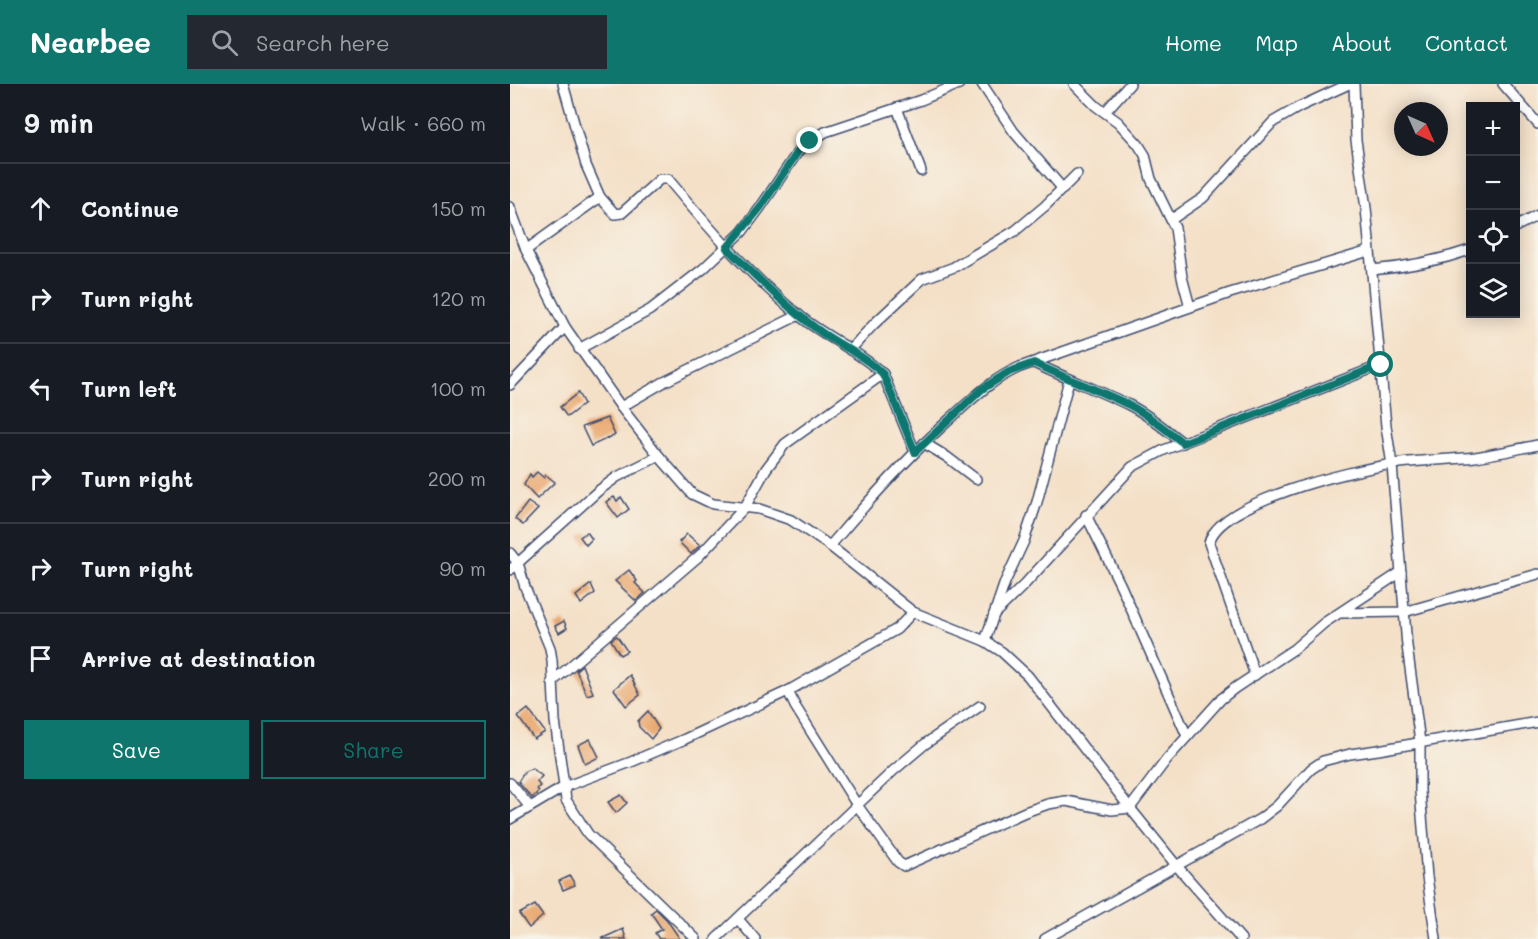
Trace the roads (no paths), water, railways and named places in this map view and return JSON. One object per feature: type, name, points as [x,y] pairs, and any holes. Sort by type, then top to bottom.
[{"type":"street","points":[[563,84],[586,165],[600,197],[615,214],[618,215],[660,179],[668,179],[727,248],[799,315],[822,333],[873,364],[883,374],[915,452]]},
{"type":"street","points":[[579,349],[650,310],[727,248],[760,208],[799,150],[825,132],[897,108],[939,88],[959,84]]},
{"type":"street","points":[[982,84],[1014,132],[1063,189]]},
{"type":"street","points":[[1074,84],[1086,98],[1118,122],[1138,144],[1149,164],[1151,179],[1172,219],[1178,240],[1182,277],[1190,307]]},
{"type":"street","points":[[1105,112],[1130,84]]},
{"type":"street","points":[[1172,219],[1203,198],[1273,122],[1299,106],[1349,84]]},
{"type":"street","points":[[1354,84],[1356,140],[1366,208],[1386,426],[1392,465],[1404,612],[1420,742],[1420,791],[1427,878],[1436,939]]},
{"type":"street","points":[[1503,84],[1538,124]]},
{"type":"street","points":[[897,108],[921,171]]},
{"type":"street","points":[[850,350],[922,279],[954,267],[1015,231],[1045,206],[1077,174]]},
{"type":"street","points":[[526,250],[600,197]]},
{"type":"street","points":[[510,207],[526,250],[565,327],[621,407],[692,494],[713,504],[759,509],[791,520],[830,546],[913,612],[985,641],[1002,652],[1024,671],[1176,865],[1241,939]]},
{"type":"street","points":[[1520,224],[1538,215]]},
{"type":"street","points":[[830,546],[868,500],[924,443],[982,389],[1004,374],[1230,293],[1369,251]]},
{"type":"street","points":[[1372,270],[1407,267],[1466,251]]},
{"type":"street","points":[[621,407],[674,377],[799,315]]},
{"type":"street","points":[[510,385],[565,327]]},
{"type":"street","points":[[1034,363],[1145,414],[1183,443]]},
{"type":"street","points":[[994,614],[1024,585],[1132,467],[1183,443],[1381,365]]},
{"type":"street","points":[[552,682],[699,556],[745,507],[766,469],[785,444],[883,374]]},
{"type":"street","points":[[985,641],[1037,502],[1069,380]]},
{"type":"street","points":[[924,443],[948,457],[976,479]]},
{"type":"street","points":[[1255,675],[1209,543],[1210,536],[1227,518],[1252,504],[1309,483],[1392,465],[1477,456],[1538,446]]},
{"type":"street","points":[[514,566],[598,491],[617,477],[659,456]]},
{"type":"street","points":[[1086,515],[1121,586],[1187,736]]},
{"type":"street","points":[[510,553],[550,648],[566,800],[588,834],[696,939]]},
{"type":"street","points":[[788,691],[857,805],[898,862],[904,866],[1048,804],[1066,801],[1112,810],[1130,808],[1187,736],[1221,699],[1294,649],[1324,623],[1401,572]]},
{"type":"street","points":[[1340,613],[1404,612],[1538,574]]},
{"type":"street","points":[[510,819],[564,787],[674,744],[788,691],[897,629],[913,612]]},
{"type":"street","points":[[716,939],[870,791],[925,744],[980,706]]},
{"type":"street","points":[[1045,939],[1059,935],[1176,865],[1260,819],[1277,806],[1311,770],[1323,761],[1350,754],[1538,722]]},
{"type":"street","points":[[510,783],[530,807]]},
{"type":"street","points":[[738,919],[755,939]]}]
